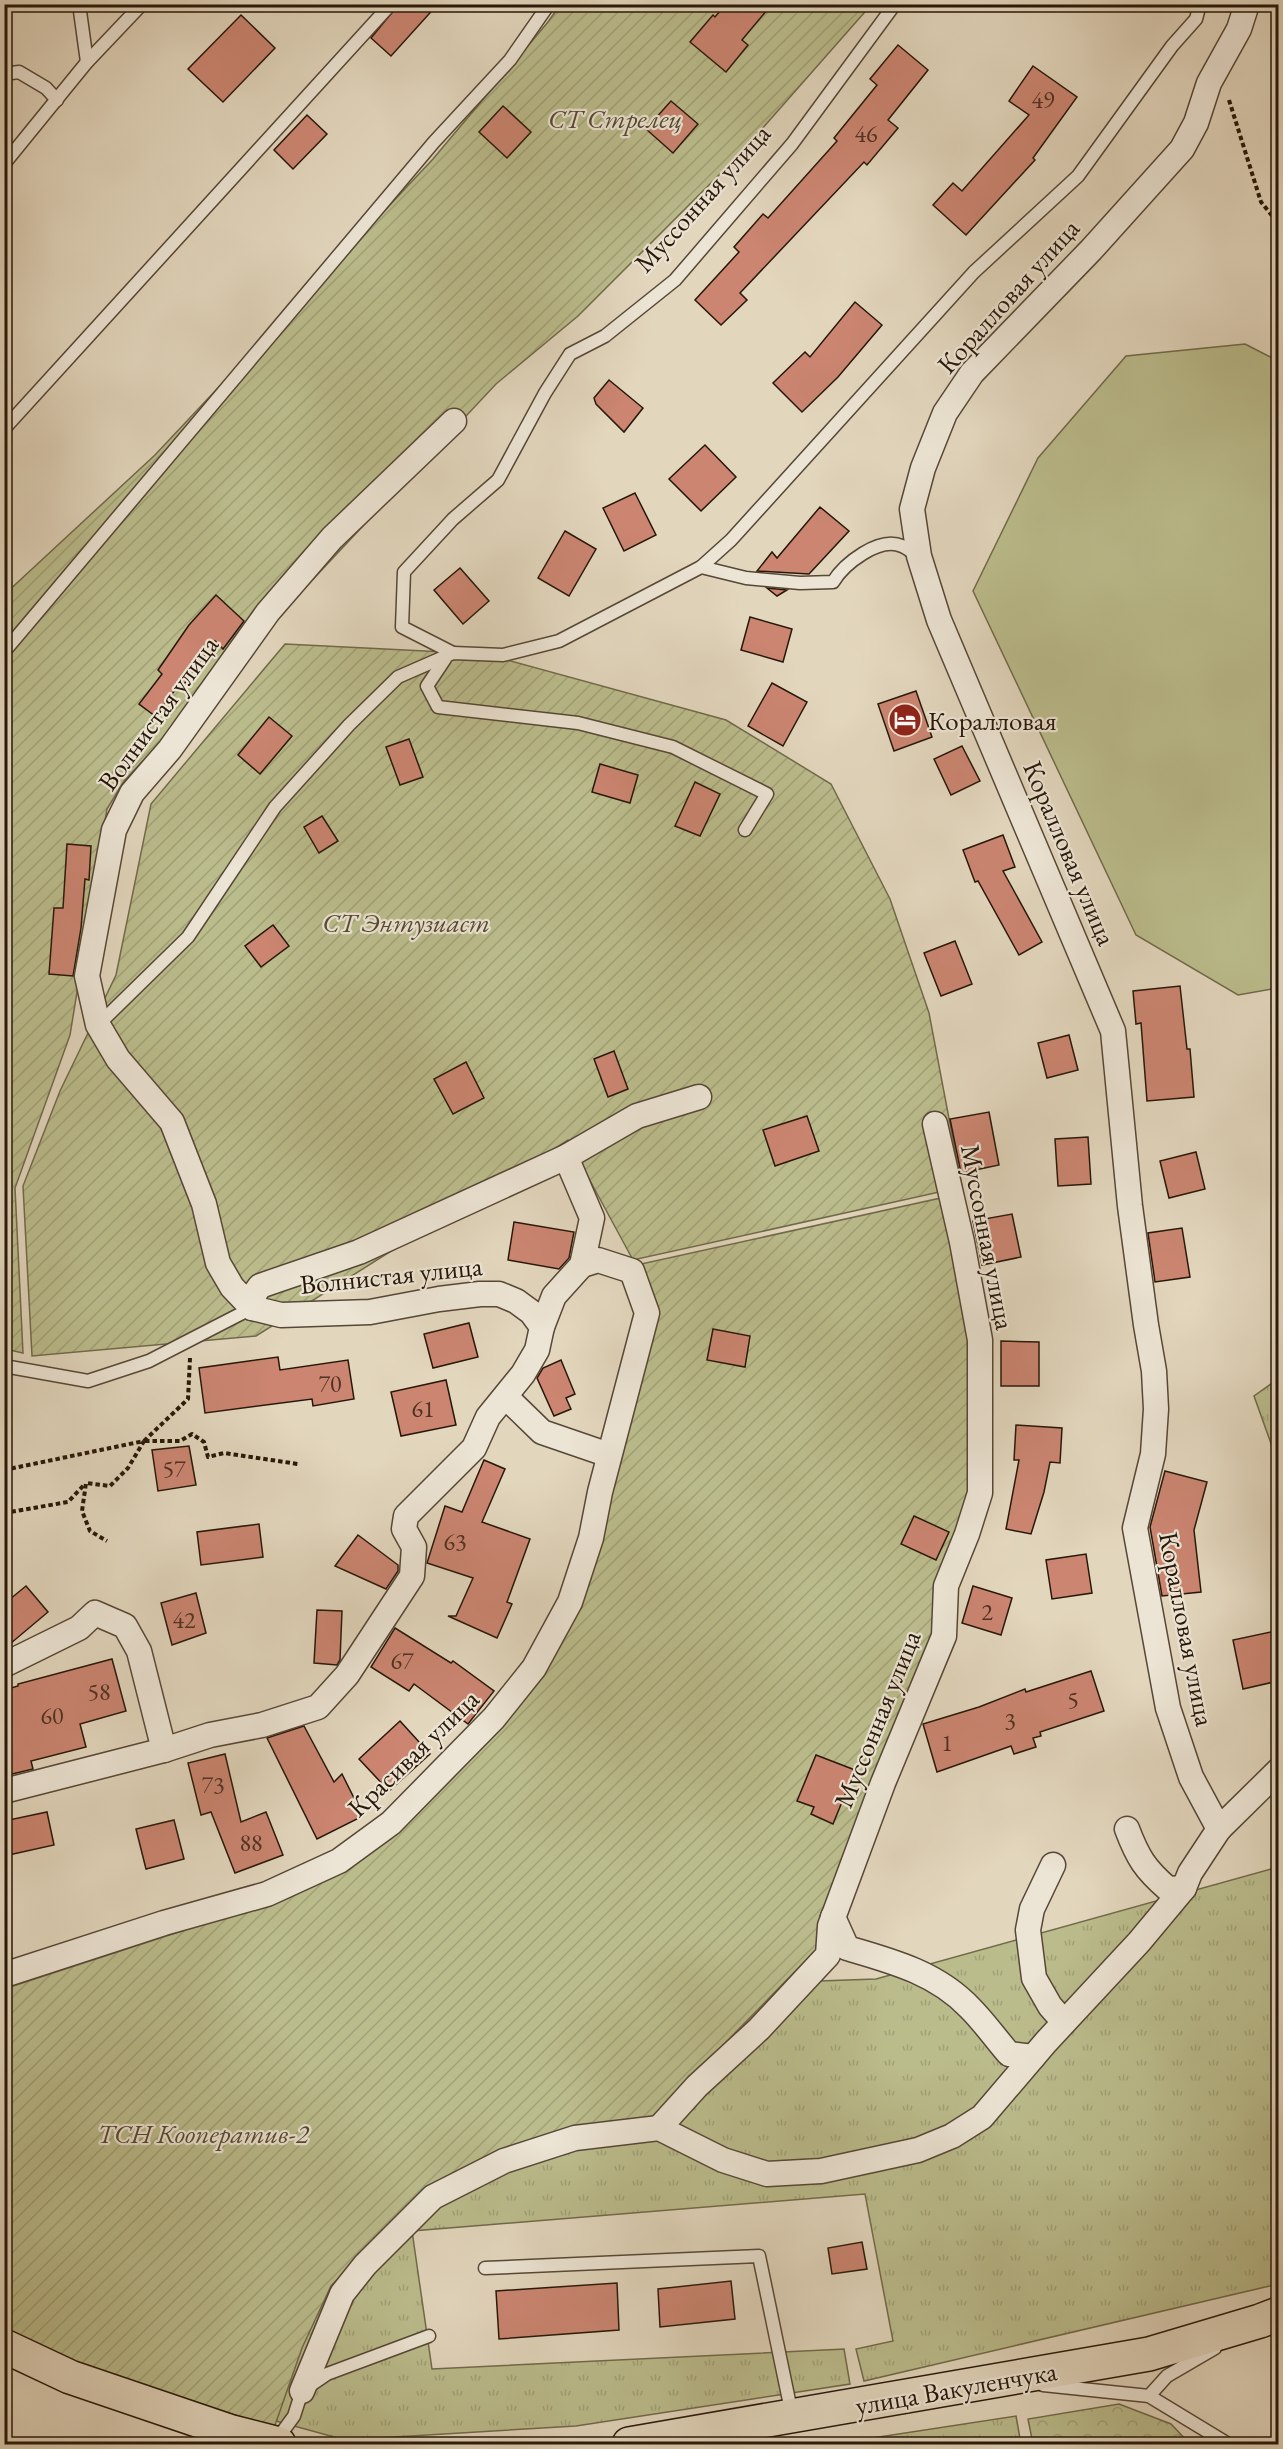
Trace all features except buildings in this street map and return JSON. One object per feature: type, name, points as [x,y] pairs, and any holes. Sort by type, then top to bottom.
[{"type":"main road","name":"улица Вакуленчука","points":[[629,2445],[1149,2354],[1269,2318]]},
{"type":"main road","points":[[4,2346],[70,2378],[226,2440]]},
{"type":"main road","points":[[4,2362],[71,2392],[226,2440],[276,2444]]},
{"type":"street","name":"Коралловая улица","points":[[1219,1829],[1191,1777],[1168,1708],[1135,1528],[1153,1454],[1155,1380],[1130,1206],[1113,1030],[939,620],[919,556],[912,509],[923,468],[945,413],[972,373],[1090,250],[1182,149],[1196,123],[1209,83],[1239,29],[1247,4]]},
{"type":"street","name":"Волнистая улица","points":[[454,421],[332,538],[267,612],[170,749],[132,793],[114,830],[87,976],[98,1025],[118,1059],[172,1122],[204,1204],[218,1263],[232,1287],[252,1308],[281,1315],[370,1312],[439,1299],[499,1294],[516,1300],[531,1312],[542,1327]]},
{"type":"street","points":[[252,1308],[255,1293],[260,1286],[359,1252],[566,1157],[638,1116],[699,1097]]},
{"type":"street","name":"Муссонная улица","points":[[659,2128],[697,2086],[759,2029],[828,1955],[830,1926],[833,1917],[879,1793],[944,1636],[946,1586],[968,1534],[980,1493],[980,1340],[962,1242],[935,1124]]},
{"type":"street","points":[[4,1791],[164,1750],[210,1735],[262,1725],[318,1707],[347,1675],[412,1576],[414,1547],[404,1529],[406,1516],[474,1448],[488,1417],[506,1397],[537,1350],[542,1327],[554,1296],[582,1265],[592,1218],[566,1157]]},
{"type":"street","name":"Красивая улица","points":[[4,1975],[164,1923],[267,1894],[339,1861],[391,1823],[494,1718],[534,1668],[570,1602],[591,1538],[609,1455],[647,1313],[632,1271],[598,1260],[582,1265]]},
{"type":"street","points":[[506,1397],[542,1432],[609,1455]]},
{"type":"street","points":[[4,1665],[79,1628],[94,1613],[125,1626],[139,1651],[164,1750]]},
{"type":"street","points":[[302,2391],[342,2294],[365,2265],[433,2197],[504,2161],[575,2138],[659,2128],[723,2160],[767,2174],[821,2171],[918,2150],[952,2136],[982,2117],[1033,2057],[1139,1942],[1187,1881],[1219,1829],[1278,1771]]},
{"type":"street","points":[[1127,1829],[1140,1862],[1168,1889],[1187,1881]]},
{"type":"street","points":[[1053,1865],[1032,1909],[1028,1930],[1034,1978],[1050,2006],[1065,2022]]},
{"type":"street","points":[[833,1917],[847,1948],[920,1971],[969,2006],[1009,2054],[1033,2057]]},
{"type":"lane","points":[[79,4],[87,62]]},
{"type":"lane","points":[[4,164],[87,62],[142,4]]},
{"type":"lane","points":[[4,429],[391,4]]},
{"type":"lane","points":[[4,652],[434,142],[510,60],[549,4]]},
{"type":"lane","name":"Муссонная улица","points":[[449,655],[402,627],[404,572],[453,519],[498,480],[545,393],[570,354],[605,336],[675,280],[792,144],[895,4]]},
{"type":"lane","points":[[98,1025],[188,937],[275,807],[349,725],[398,677],[449,655],[504,655],[559,641],[701,567],[739,531],[974,272],[1078,176],[1172,46],[1196,19],[1200,4]]},
{"type":"lane","points":[[4,74],[19,72],[46,88],[57,100]]},
{"type":"lane","points":[[701,567],[746,578],[800,583],[833,582],[838,573],[861,554],[882,545],[900,544],[919,556]]},
{"type":"lane","points":[[449,655],[427,686],[438,707],[578,723],[673,747],[767,794],[745,830]]},
{"type":"lane","points":[[4,1366],[88,1381],[149,1361],[252,1308]]},
{"type":"lane","points":[[485,2268],[759,2256],[793,2416]]},
{"type":"lane","points":[[1149,2396],[1167,2376],[1269,2318]]},
{"type":"lane","points":[[276,2444],[294,2416],[302,2391],[327,2374],[429,2336]]},
{"type":"lane","points":[[1003,2381],[1149,2396],[1223,2443]]},
{"type":"path","points":[[1218,66],[1262,202],[1278,223]]},
{"type":"path","points":[[86,1483],[110,1486],[128,1468],[144,1441],[188,1399],[190,1358],[201,1354]]},
{"type":"path","points":[[4,1470],[144,1441],[180,1441],[192,1434],[204,1442],[208,1457],[224,1453],[298,1464]]},
{"type":"path","points":[[4,1513],[68,1502],[86,1483]]},
{"type":"path","points":[[86,1483],[82,1511],[90,1532],[107,1541]]},
{"type":"green space","name":"СТ Стрелец","points":[[560,5],[871,5],[739,155],[578,316],[496,384],[124,781],[107,809],[70,1035],[15,1188],[23,1353],[5,1349],[5,594],[155,455],[433,159]]},
{"type":"green space","points":[[1245,344],[1278,361],[1278,988],[1238,995],[1136,935],[973,591],[1038,458],[1126,356]]},
{"type":"green space","name":"СТ Энтузиаст","points":[[285,644],[485,654],[726,720],[831,784],[890,899],[929,1013],[962,1187],[633,1260],[568,1140],[256,1336],[32,1356],[23,1186],[60,1091],[116,975],[151,804]]},
{"type":"green space","name":"ТСН Кооператив-2","points":[[959,1194],[971,1348],[969,1496],[936,1581],[937,1629],[817,1949],[651,2119],[516,2144],[423,2192],[331,2286],[302,2348],[274,2428],[62,2358],[5,2330],[4,1989],[267,1903],[343,1870],[536,1681],[655,1313],[641,1264]]},
{"type":"green space","points":[[1278,1379],[1278,1463],[1254,1396]]},
{"type":"green space","points":[[1278,1867],[1278,2284],[864,2381],[856,2349],[893,2341],[865,2194],[412,2231],[432,2369],[844,2349],[850,2384],[576,2426],[345,2440],[254,2415],[5,2082],[708,1985],[876,1979]]},
{"type":"green space","points":[[1119,2404],[1171,2424],[1190,2444],[1033,2444],[1028,2419]]},
{"type":"green space","points":[[1016,2416],[1021,2444],[833,2444]]},
{"type":"place","name":"Коралловая","points":[[905,720]]}]
